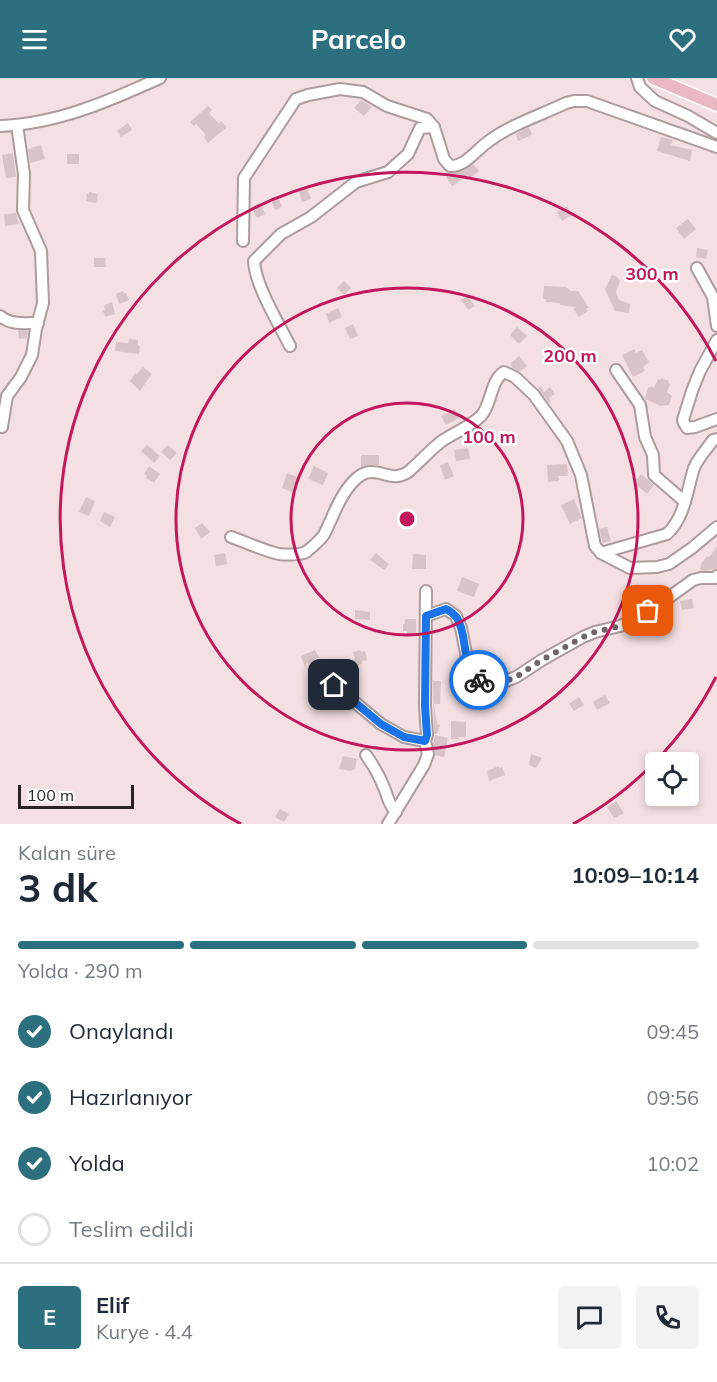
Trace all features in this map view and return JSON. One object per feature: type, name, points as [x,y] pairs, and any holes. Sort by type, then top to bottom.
[{"type":"main road","points":[[653,78],[717,105]]},
{"type":"street","points":[[0,126],[17,125],[66,115],[109,101],[160,78]]},
{"type":"street","points":[[637,78],[640,87],[655,101],[688,116],[717,133]]},
{"type":"street","points":[[243,241],[244,178],[296,99],[308,94],[340,89],[363,92],[387,106],[427,119],[434,127],[444,159],[450,166],[455,166],[468,159],[489,141],[506,131],[574,101],[587,101],[717,147]]},
{"type":"street","points":[[2,427],[7,396],[21,377],[32,355],[44,303],[41,251],[22,210],[24,174],[17,125]]},
{"type":"street","points":[[290,346],[267,301],[254,268],[254,261],[281,234],[310,217],[356,182],[388,172],[408,154],[420,128],[434,127]]},
{"type":"street","points":[[697,268],[715,294],[717,326]]},
{"type":"street","points":[[0,316],[16,323],[38,323]]},
{"type":"street","points":[[717,340],[700,371],[683,420],[687,428],[717,418]]},
{"type":"street","points":[[616,370],[640,405],[645,437],[653,455],[654,475],[686,502]]},
{"type":"street","points":[[231,537],[280,554],[304,553],[323,536],[339,500],[355,479],[364,472],[372,471],[394,477],[406,473],[440,442],[480,417],[497,380],[504,372],[514,377],[534,395],[567,441],[581,475],[595,546],[601,553],[630,568],[657,567],[669,564],[717,526]]},
{"type":"street","points":[[601,553],[668,534],[673,529],[686,502],[695,465],[713,440],[717,439]]},
{"type":"street","points":[[426,616],[446,609],[456,616],[474,677],[485,684],[501,683],[516,677],[583,637],[632,621],[693,580],[717,576]]},
{"type":"street","points":[[388,824],[424,765],[428,754],[425,741],[427,735],[426,591]]},
{"type":"street","points":[[334,685],[381,724],[404,737],[425,741]]},
{"type":"street","points":[[366,755],[375,767],[390,805],[396,812]]},
{"type":"building","points":[[361,100],[372,107],[364,116],[354,108]]},
{"type":"building","points":[[208,106],[212,110],[209,113],[219,124],[221,121],[227,127],[208,143],[204,137],[206,135],[196,124],[194,126],[190,122]]},
{"type":"building","points":[[128,123],[132,130],[121,137],[117,131]]},
{"type":"building","points":[[529,127],[532,135],[518,141],[516,134]]},
{"type":"building","points":[[661,137],[673,140],[671,145],[692,150],[690,161],[657,151]]},
{"type":"building","points":[[41,145],[45,159],[30,163],[28,149]]},
{"type":"building","points":[[13,153],[16,177],[6,178],[2,155]]},
{"type":"building","points":[[67,154],[79,154],[79,164],[67,164]]},
{"type":"building","points":[[473,164],[479,171],[470,178],[468,175],[452,186],[446,177]]},
{"type":"building","points":[[307,188],[311,199],[302,202],[299,191]]},
{"type":"building","points":[[89,192],[98,194],[96,203],[86,201]]},
{"type":"building","points":[[278,197],[282,207],[275,210],[271,200]]},
{"type":"building","points":[[260,203],[265,214],[257,218],[251,207]]},
{"type":"building","points":[[567,206],[572,215],[562,221],[557,212]]},
{"type":"building","points":[[16,213],[19,224],[5,226],[4,214]]},
{"type":"building","points":[[688,219],[696,229],[684,239],[676,228]]},
{"type":"building","points":[[697,248],[708,250],[706,259],[696,257]]},
{"type":"building","points":[[94,258],[105,258],[106,267],[94,267]]},
{"type":"building","points":[[612,275],[620,281],[616,292],[619,300],[630,304],[629,313],[615,311],[605,289]]},
{"type":"building","points":[[344,281],[351,288],[344,295],[337,288]]},
{"type":"building","points":[[544,286],[566,287],[571,291],[578,291],[589,308],[586,308],[588,311],[579,317],[573,309],[576,307],[546,302],[546,299],[543,299]]},
{"type":"building","points":[[123,291],[129,300],[119,304],[116,294]]},
{"type":"building","points":[[467,295],[475,306],[468,310],[461,300]]},
{"type":"building","points":[[112,302],[115,314],[105,317],[104,305]]},
{"type":"building","points":[[338,308],[342,317],[329,323],[326,314]]},
{"type":"building","points":[[353,324],[358,336],[350,339],[345,328]]},
{"type":"building","points":[[517,327],[527,336],[519,344],[510,335]]},
{"type":"building","points":[[18,330],[28,331],[27,338],[19,339]]},
{"type":"building","points":[[129,339],[138,340],[139,354],[115,351],[116,342],[128,343]]},
{"type":"building","points":[[634,349],[636,353],[642,350],[649,362],[643,367],[645,371],[633,377],[622,355]]},
{"type":"building","points":[[519,356],[527,366],[520,371],[510,364]]},
{"type":"building","points":[[143,367],[152,374],[140,391],[130,381]]},
{"type":"building","points":[[658,379],[669,381],[670,384],[667,392],[672,396],[669,405],[661,406],[645,399],[648,387],[654,388]]},
{"type":"building","points":[[541,386],[544,392],[550,387],[555,394],[549,398],[551,401],[549,403],[538,388]]},
{"type":"building","points":[[455,409],[459,418],[446,425],[441,416]]},
{"type":"building","points":[[147,445],[160,456],[154,463],[141,451]]},
{"type":"building","points":[[168,445],[177,453],[170,460],[161,452]]},
{"type":"building","points":[[468,448],[470,459],[456,461],[454,450]]},
{"type":"building","points":[[361,455],[379,455],[379,465],[361,467]]},
{"type":"building","points":[[448,462],[454,476],[445,480],[440,465]]},
{"type":"building","points":[[567,464],[568,476],[558,476],[559,481],[548,482],[547,465]]},
{"type":"building","points":[[149,466],[160,474],[154,483],[144,474]]},
{"type":"building","points":[[314,466],[328,473],[323,485],[308,479]]},
{"type":"building","points":[[287,473],[300,478],[294,493],[282,488]]},
{"type":"building","points":[[641,474],[654,485],[647,494],[634,483]]},
{"type":"building","points":[[86,497],[95,501],[89,516],[79,512]]},
{"type":"building","points":[[574,499],[582,518],[570,524],[561,505]]},
{"type":"building","points":[[104,512],[115,517],[110,527],[100,521]]},
{"type":"building","points":[[202,523],[210,532],[201,539],[195,528]]},
{"type":"building","points":[[607,527],[611,541],[603,543],[599,529]]},
{"type":"building","points":[[717,547],[717,569],[700,571],[701,564]]},
{"type":"building","points":[[225,553],[227,564],[216,566],[214,555]]},
{"type":"building","points":[[376,553],[389,564],[384,570],[370,560]]},
{"type":"building","points":[[413,554],[426,555],[426,569],[412,569]]},
{"type":"building","points":[[462,577],[479,584],[474,597],[457,591]]},
{"type":"building","points":[[692,599],[694,608],[682,610],[680,601]]},
{"type":"building","points":[[355,610],[370,612],[370,620],[355,619]]},
{"type":"building","points":[[405,619],[416,619],[416,634],[407,634],[407,631],[403,631]]},
{"type":"building","points":[[315,650],[319,657],[308,664],[307,661],[305,667],[301,656]]},
{"type":"building","points":[[365,651],[367,660],[353,666],[352,660],[355,659],[353,652]]},
{"type":"building","points":[[346,674],[348,684],[336,678],[336,675]]},
{"type":"building","points":[[317,676],[317,678],[323,677],[324,688],[310,689],[309,677]]},
{"type":"building","points":[[433,681],[441,681],[440,704],[434,704],[437,724],[440,725],[437,734],[434,734]]},
{"type":"building","points":[[605,695],[610,703],[597,710],[593,702]]},
{"type":"building","points":[[579,697],[584,705],[574,711],[569,704]]},
{"type":"building","points":[[451,721],[466,722],[466,737],[451,739]]},
{"type":"building","points":[[435,735],[448,738],[444,757],[435,755],[433,744]]},
{"type":"building","points":[[531,754],[542,758],[536,768],[529,765]]},
{"type":"building","points":[[343,756],[357,759],[355,769],[350,771],[339,769]]},
{"type":"building","points":[[499,766],[499,768],[502,767],[505,775],[489,781],[487,771]]},
{"type":"building","points":[[616,801],[624,813],[614,818],[607,807]]},
{"type":"building","points":[[280,809],[289,814],[284,822],[275,817]]},
{"type":"way so far","points":[[479,680],[485,684],[501,683],[516,677],[583,637],[620,626],[648,611]]},
{"type":"route","points":[[334,685],[381,724],[404,737],[425,741],[427,735],[426,616],[446,609],[456,616],[461,628],[468,663],[474,677],[479,680]]}]
